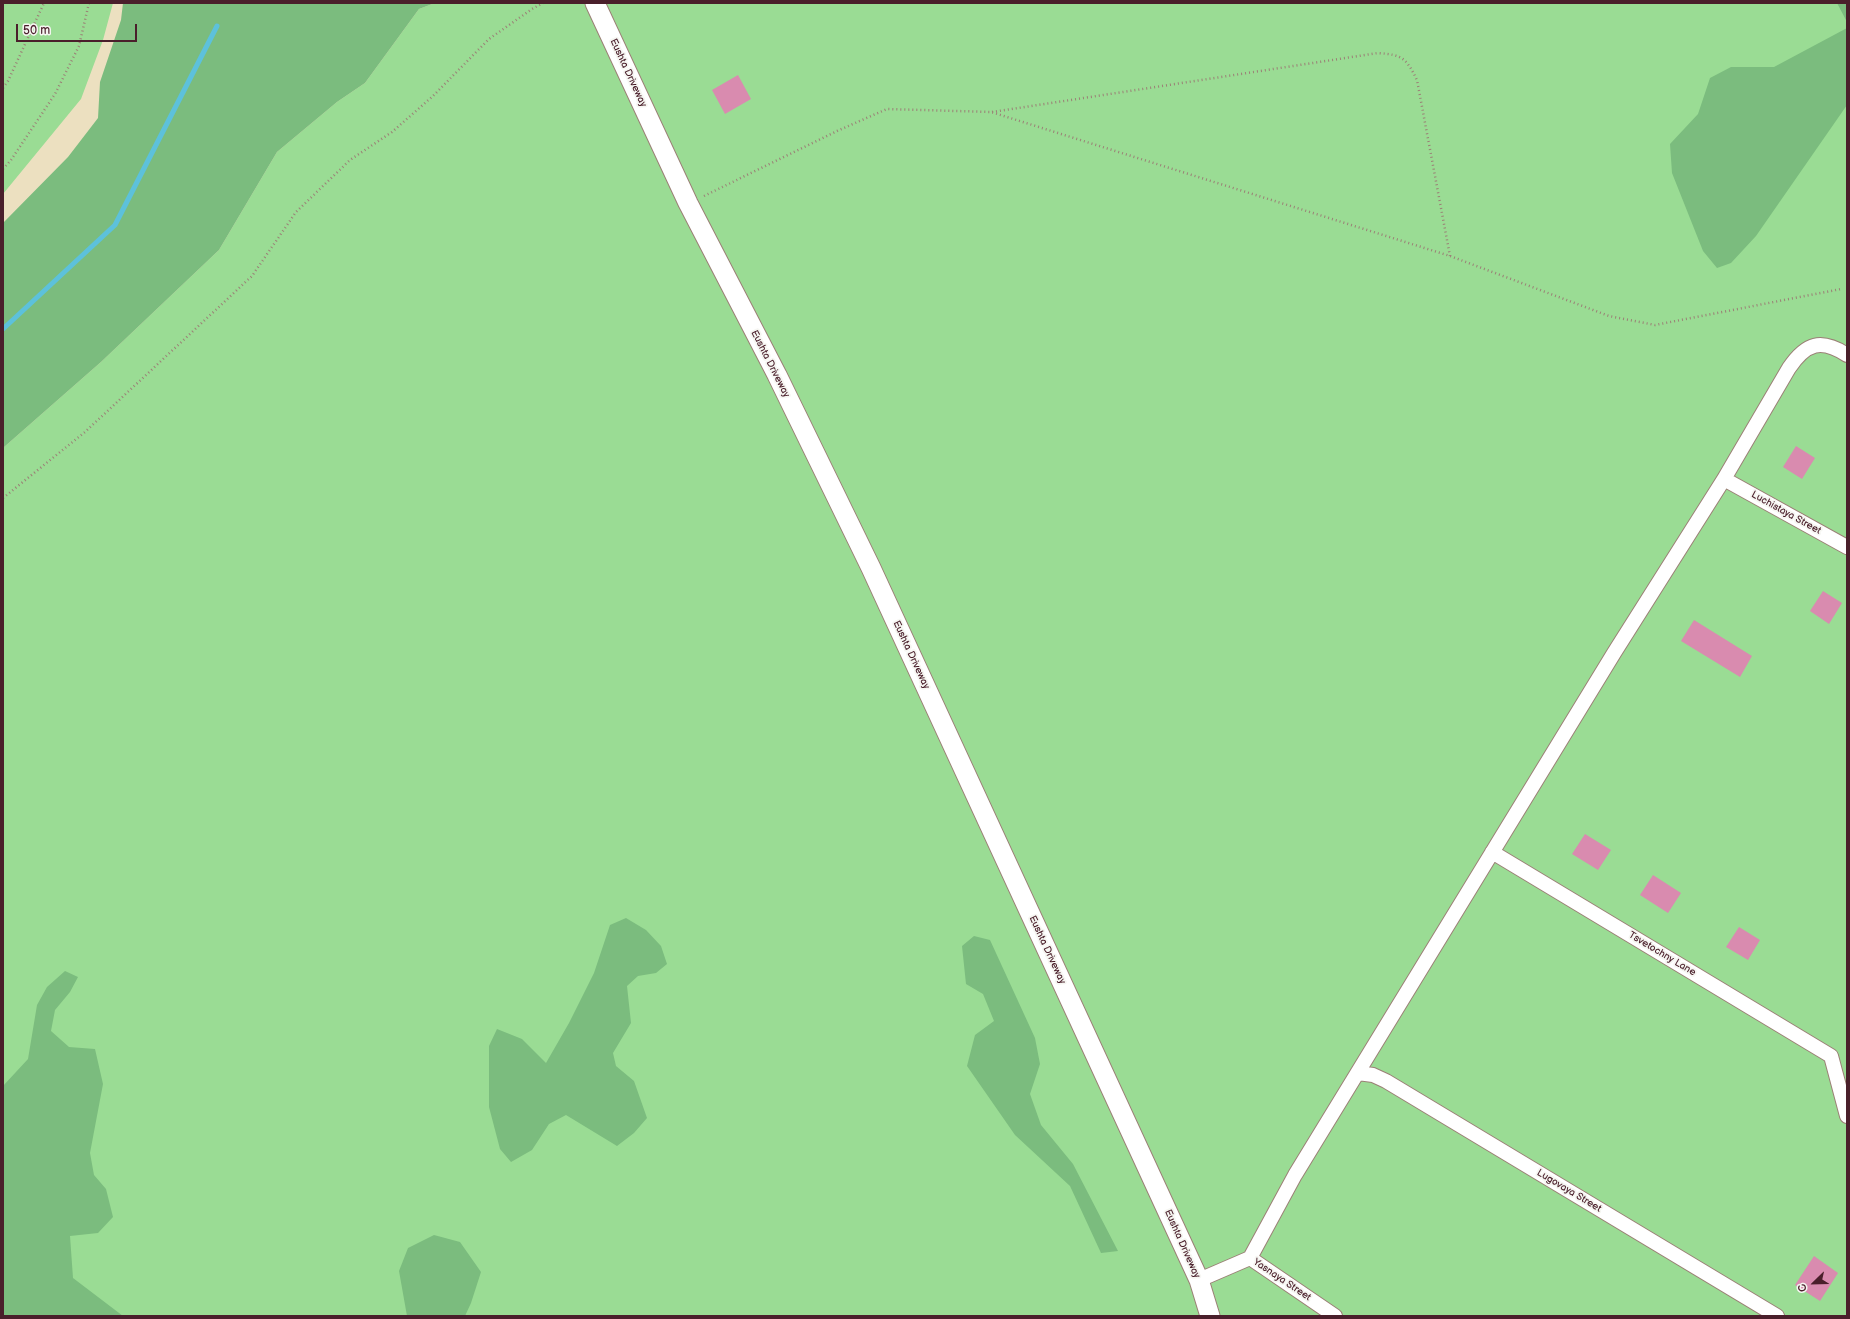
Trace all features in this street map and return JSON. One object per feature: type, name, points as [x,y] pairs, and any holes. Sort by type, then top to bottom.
[{"type":"street","name":"Eushta Driveway","points":[[595,3],[688,203],[777,375],[871,568],[1199,1280],[1210,1316]]},
{"type":"street","points":[[1199,1280],[1250,1258],[1296,1175],[1610,660],[1724,480],[1799,353],[1810,347],[1824,344],[1834,347],[1847,355]]},
{"type":"street","name":"Luchistaya Street","points":[[1724,480],[1847,547]]},
{"type":"street","name":"Tsvetochny Lane","points":[[1492,852],[1831,1056],[1847,1116]]},
{"type":"street","name":"Lugovaya Street","points":[[1358,1073],[1372,1075],[1386,1081],[1777,1316]]},
{"type":"street","name":"Yasnaya Street","points":[[1250,1258],[1335,1316]]},
{"type":"path","points":[[3,88],[44,3]]},
{"type":"path","points":[[3,169],[11,160],[55,94],[78,46],[89,3]]},
{"type":"path","points":[[3,498],[85,432],[252,276],[296,212],[350,160],[392,132],[433,96],[489,39],[543,3]]},
{"type":"path","points":[[688,203],[837,131],[887,109],[991,112],[1378,52],[1395,54],[1408,63],[1417,80],[1450,256]]},
{"type":"path","points":[[991,112],[1450,256],[1609,316],[1655,325],[1841,288]]},
{"type":"green space","points":[[3,3],[113,3],[103,40],[81,99],[3,194]]},
{"type":"green space","points":[[123,3],[435,3],[419,9],[365,83],[337,102],[277,152],[219,250],[101,362],[3,448],[3,223],[68,157],[98,118],[100,82],[121,20]]},
{"type":"green space","points":[[435,3],[1847,3],[1847,1316],[3,1316],[3,448],[101,362],[219,250],[277,152],[337,102],[365,83],[419,9]]},
{"type":"green space","points":[[1837,3],[1847,3],[1847,22]]},
{"type":"green space","points":[[1847,28],[1847,105],[1756,236],[1731,263],[1717,268],[1703,251],[1672,173],[1670,144],[1698,114],[1710,78],[1731,67],[1774,67]]},
{"type":"green space","points":[[626,918],[646,930],[661,946],[667,964],[656,973],[638,976],[627,986],[631,1023],[613,1053],[616,1066],[634,1081],[647,1118],[634,1133],[617,1146],[566,1115],[549,1124],[532,1150],[511,1162],[500,1149],[489,1107],[489,1046],[497,1029],[522,1039],[546,1063],[569,1023],[594,973],[610,925]]},
{"type":"green space","points":[[974,936],[990,940],[1035,1038],[1040,1064],[1030,1094],[1041,1125],[1073,1164],[1118,1251],[1101,1253],[1070,1186],[1015,1135],[967,1066],[975,1035],[994,1021],[983,994],[966,984],[962,946]]},
{"type":"green space","points":[[65,971],[78,977],[70,992],[55,1010],[51,1031],[69,1047],[95,1049],[103,1084],[90,1153],[94,1175],[106,1189],[113,1217],[98,1233],[70,1236],[73,1278],[123,1316],[3,1316],[3,1086],[28,1059],[37,1005],[47,987]]},
{"type":"green space","points":[[434,1235],[460,1242],[481,1272],[465,1316],[407,1316],[399,1271],[408,1248]]},
{"type":"building","points":[[738,75],[751,99],[725,114],[712,90]]},
{"type":"building","points":[[1796,446],[1815,458],[1802,479],[1783,467]]},
{"type":"building","points":[[1823,591],[1842,603],[1829,624],[1810,611]]},
{"type":"building","points":[[1694,620],[1752,656],[1740,677],[1681,641]]},
{"type":"building","points":[[1585,834],[1611,850],[1598,870],[1572,854]]},
{"type":"building","points":[[1653,875],[1681,893],[1668,913],[1640,895]]},
{"type":"building","points":[[1739,927],[1760,940],[1748,960],[1726,947]]},
{"type":"building","points":[[1814,1256],[1838,1273],[1820,1301],[1795,1285]]},
{"type":"waterway","points":[[3,329],[115,225],[217,26]]}]
